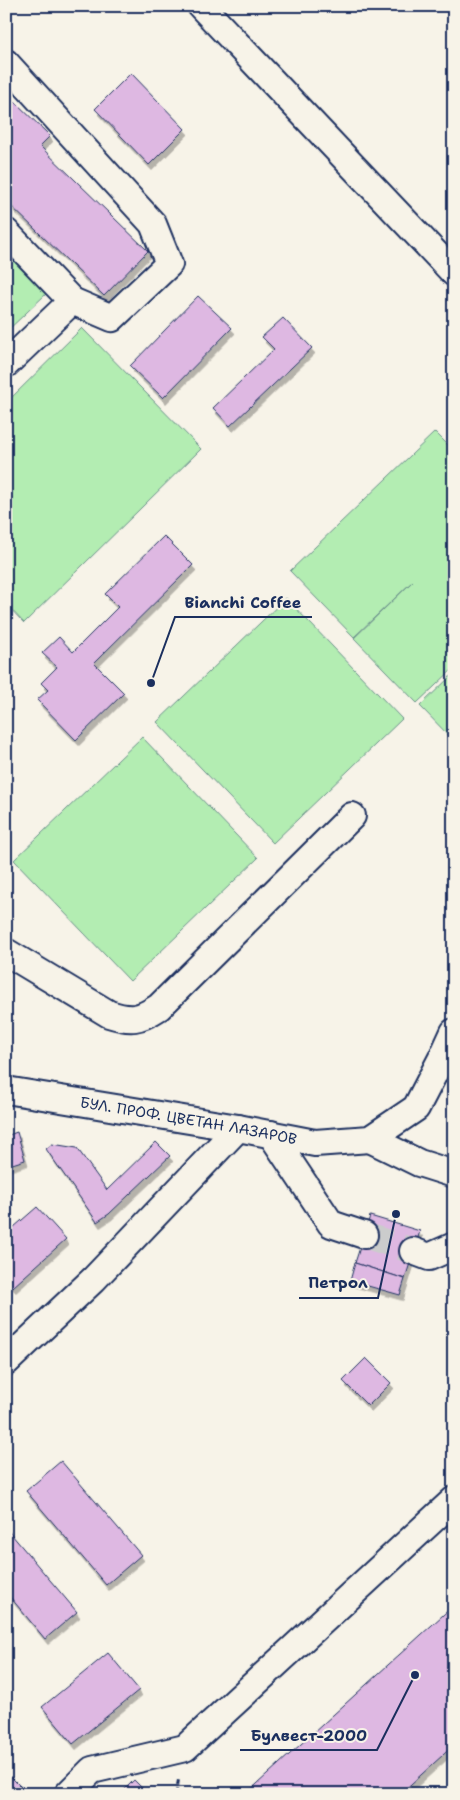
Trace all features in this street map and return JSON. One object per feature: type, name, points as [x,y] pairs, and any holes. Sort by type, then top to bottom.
[{"type":"street","points":[[201,6],[454,273]]},
{"type":"street","points":[[6,63],[153,224],[169,264],[112,318],[72,302],[6,232]]},
{"type":"street","points":[[6,364],[72,302]]},
{"type":"street","points":[[6,952],[109,1014],[126,1019],[143,1017],[159,1007],[352,816]]},
{"type":"street","name":"БУЛ. ПРОФ. ЦВЕТАН ЛАЗАРОВ","points":[[6,1090],[238,1128],[315,1143],[370,1138],[416,1108],[454,1032]]},
{"type":"street","points":[[6,1362],[94,1279],[238,1128]]},
{"type":"street","points":[[272,1134],[331,1224],[364,1235]]},
{"type":"street","points":[[370,1138],[419,1163],[454,1174]]},
{"type":"street","points":[[413,1252],[429,1257],[454,1246]]},
{"type":"street","points":[[68,1794],[92,1770],[185,1748],[454,1500]]},
{"type":"green space","points":[[6,253],[46,294],[6,332]]},
{"type":"green space","points":[[82,328],[201,449],[24,623],[6,604],[6,403]]},
{"type":"green space","points":[[435,432],[454,451],[454,668],[417,703],[354,638],[413,581],[354,637],[290,571]]},
{"type":"green space","points":[[286,598],[402,719],[273,843],[157,722]]},
{"type":"green space","points":[[454,673],[454,741],[420,706]]},
{"type":"green space","points":[[142,737],[258,858],[130,981],[14,860]]},
{"type":"building","points":[[131,73],[185,129],[149,165],[95,109]]},
{"type":"building","points":[[6,93],[50,136],[40,146],[148,251],[104,296],[6,201]]},
{"type":"building","points":[[198,296],[232,328],[163,398],[130,366]]},
{"type":"building","points":[[283,318],[312,348],[230,426],[213,408],[274,349],[262,337]]},
{"type":"building","points":[[164,536],[193,565],[94,663],[124,693],[76,740],[37,700],[48,690],[41,683],[57,667],[42,653],[59,637],[73,652],[118,607],[105,594]]},
{"type":"building","points":[[17,1132],[25,1160],[6,1166],[6,1136]]},
{"type":"building","points":[[156,1142],[170,1156],[109,1214],[97,1222],[46,1149],[52,1144],[77,1148],[107,1190]]},
{"type":"building","points":[[37,1207],[66,1239],[13,1287],[6,1280],[6,1234]]},
{"type":"building","points":[[370,1216],[420,1231],[405,1279],[355,1263]]},
{"type":"building","points":[[355,1263],[405,1279],[400,1295],[350,1281]]},
{"type":"building","points":[[366,1358],[391,1383],[368,1406],[343,1381]]},
{"type":"building","points":[[61,1461],[141,1555],[106,1585],[26,1491]]},
{"type":"building","points":[[6,1528],[77,1612],[45,1639],[6,1592]]},
{"type":"building","points":[[454,1605],[454,1745],[400,1794],[246,1794]]},
{"type":"building","points":[[108,1653],[139,1690],[73,1744],[42,1707]]},
{"type":"building","points":[[6,1772],[28,1794],[6,1794]]},
{"type":"building","points":[[134,1780],[148,1794],[120,1794]]},
{"type":"tunnel","points":[[364,1235],[413,1251]]},
{"type":"place","name":"Bianchi Coffee","points":[[151,683]]},
{"type":"place","name":"Петрол","points":[[396,1214]]},
{"type":"place","name":"Булвест-2000","points":[[415,1675]]}]
